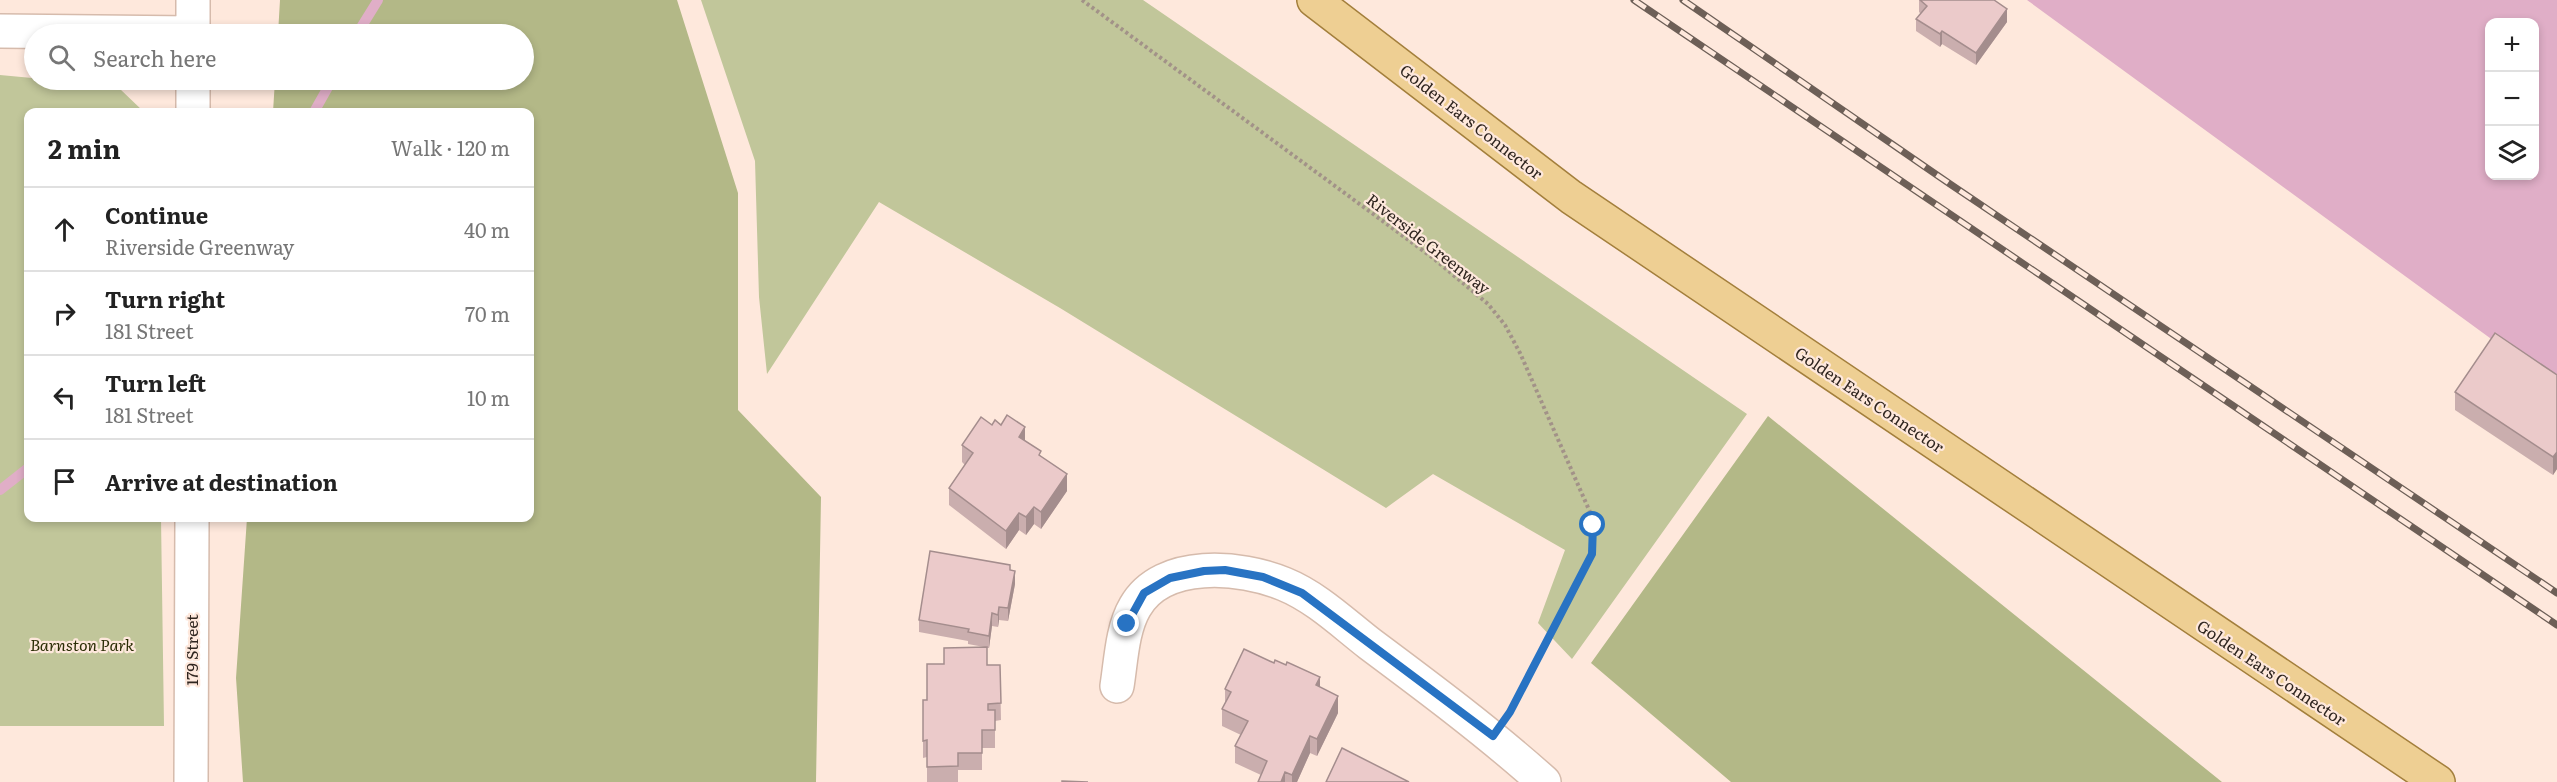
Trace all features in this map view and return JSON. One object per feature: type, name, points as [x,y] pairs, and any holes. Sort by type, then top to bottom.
[{"type":"main road","name":"Golden Ears Connector","points":[[1314,0],[1570,197],[2438,782]]},
{"type":"street","points":[[193,0],[193,24]]},
{"type":"street","points":[[0,31],[24,31]]},
{"type":"street","points":[[193,90],[193,108]]},
{"type":"street","name":"179 Street","points":[[191,782],[192,522]]},
{"type":"street","points":[[1118,686],[1127,624],[1144,593],[1170,578],[1204,571],[1225,570],[1263,577],[1302,593],[1493,736],[1544,782]]},
{"type":"path","name":"Riverside Greenway","points":[[1082,0],[1433,258],[1488,304],[1505,325],[1520,352],[1590,512],[1593,539],[1592,554],[1510,712],[1493,736]]},
{"type":"green space","points":[[280,0],[677,0],[738,193],[738,410],[821,497],[816,782],[243,782],[236,678],[247,522],[534,522],[534,108],[273,108],[274,90],[534,90],[534,24],[279,24]]},
{"type":"green space","points":[[701,0],[1143,0],[1747,414],[1572,659],[1538,623],[1565,550],[1433,474],[1386,508],[1060,308],[879,202],[767,374],[759,297],[755,161]]},
{"type":"green space","name":"Barnston Park","points":[[0,75],[24,77],[24,90],[121,90],[140,108],[24,108],[24,522],[161,522],[164,726],[0,726]]},
{"type":"green space","points":[[1768,416],[2222,782],[1731,782],[1591,663]]},
{"type":"shaded area","points":[[2027,0],[2557,0],[2557,387]]},
{"type":"building","points":[[1920,0],[1994,0],[2007,9],[1976,53],[1942,31],[1940,34],[1916,19],[1927,6]]},
{"type":"building","points":[[2495,333],[2557,375],[2557,452],[2553,457],[2455,392]]},
{"type":"building","points":[[1007,415],[1025,427],[1019,437],[1041,451],[1039,455],[1067,474],[1041,512],[1034,507],[1026,517],[1019,513],[1006,531],[949,488],[973,453],[962,445],[981,417],[992,425],[995,420],[1001,425]]},
{"type":"building","points":[[930,551],[1010,565],[1010,570],[1015,571],[1008,608],[999,607],[998,615],[992,613],[989,636],[968,632],[969,629],[919,620]]},
{"type":"building","points":[[987,647],[987,665],[1000,665],[1001,703],[988,704],[988,710],[995,710],[995,730],[982,730],[982,753],[958,753],[958,766],[927,767],[927,740],[923,741],[923,700],[927,700],[927,664],[944,664],[944,648]]},
{"type":"building","points":[[1244,649],[1274,663],[1275,660],[1286,665],[1287,662],[1320,677],[1316,685],[1338,696],[1317,739],[1310,736],[1292,775],[1285,772],[1281,782],[1258,782],[1267,761],[1235,746],[1248,721],[1222,709],[1231,692],[1225,689]]},
{"type":"building","points":[[1342,748],[1409,782],[1326,782]]},
{"type":"waterway","points":[[363,24],[378,0]]},
{"type":"waterway","points":[[316,108],[326,90]]},
{"type":"waterway","points":[[0,490],[24,471]]},
{"type":"railway","points":[[1634,0],[2557,625]]},
{"type":"railway","points":[[1683,0],[1950,184],[2557,593]]},
{"type":"route","points":[[1127,624],[1134,607],[1144,593],[1170,578],[1204,571],[1225,570],[1263,577],[1302,593],[1493,736],[1510,712],[1592,554],[1593,525]]}]
